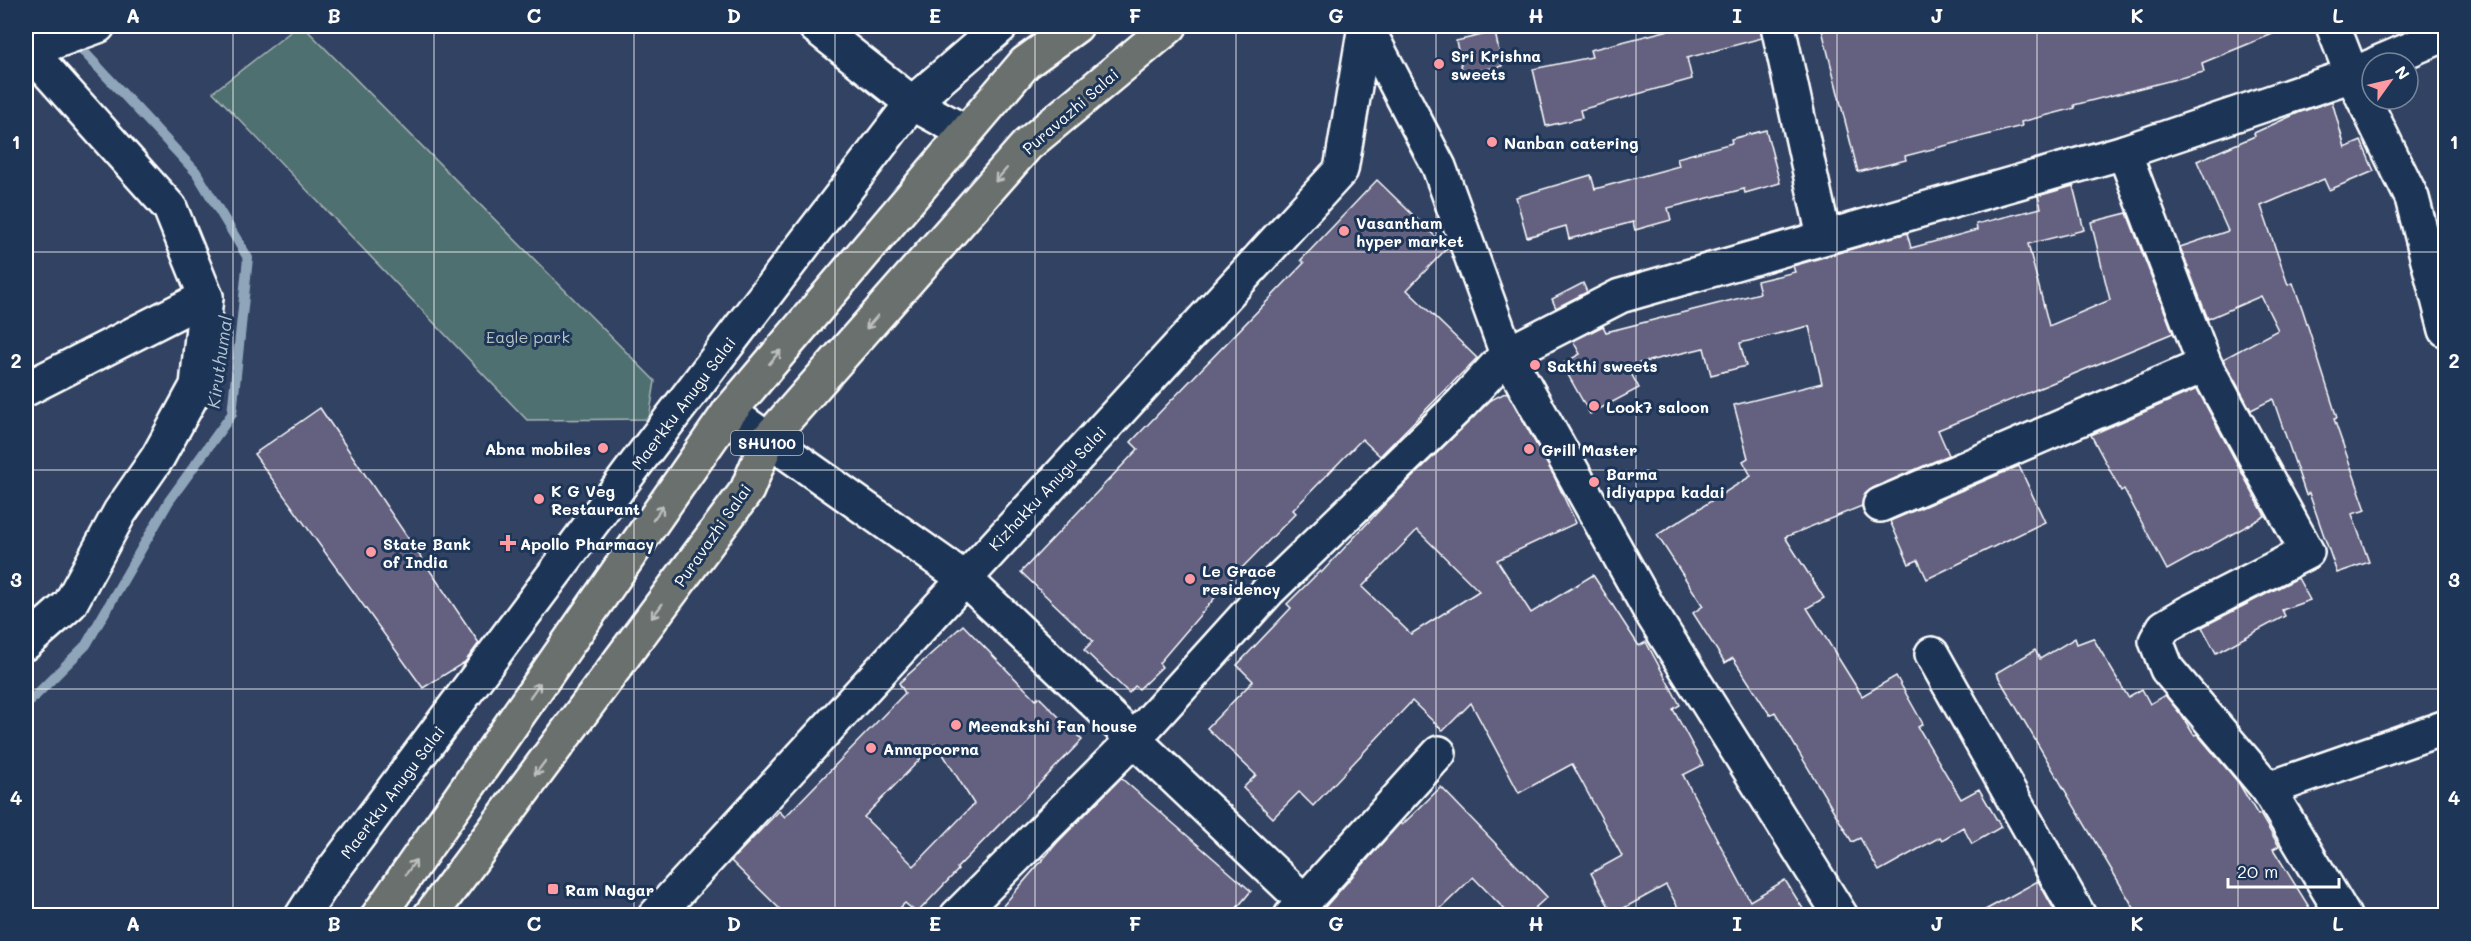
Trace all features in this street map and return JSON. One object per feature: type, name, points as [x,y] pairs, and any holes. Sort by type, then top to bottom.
[{"type":"main road","name":"SHU100","points":[[378,915],[729,412],[1025,63],[1076,26]]},
{"type":"main road","name":"Puravazhi Salai","points":[[433,914],[747,490],[768,439],[1027,145],[1170,26]]},
{"type":"street","points":[[26,643],[70,604],[120,512],[158,457],[197,386],[206,297],[170,208],[27,49],[98,26]]},
{"type":"street","points":[[815,26],[912,103],[965,132]]},
{"type":"street","name":"Maerkku Anugu Salai","points":[[302,915],[636,464],[912,103],[1001,26]]},
{"type":"street","points":[[1366,26],[1439,167],[1507,354],[1649,609],[1841,915]]},
{"type":"street","name":"Kizhakku Anugu Salai","points":[[655,915],[1341,170],[1366,26]]},
{"type":"street","points":[[1778,26],[1824,237]]},
{"type":"street","points":[[2333,26],[2360,59]]},
{"type":"street","points":[[2406,51],[2445,34]]},
{"type":"street","points":[[957,915],[1134,738],[1269,590],[1462,403],[1507,354],[1620,296],[2124,152],[2360,70]]},
{"type":"street","points":[[2382,111],[2412,198],[2445,330]]},
{"type":"street","points":[[2124,152],[2205,365],[2307,552],[2186,614],[2164,627],[2156,640],[2168,669],[2268,789],[2344,915]]},
{"type":"street","points":[[26,389],[206,297]]},
{"type":"street","points":[[1880,505],[2205,365]]},
{"type":"street","points":[[729,412],[964,578],[1134,738],[1298,909],[1439,753]]},
{"type":"street","points":[[1932,654],[2079,915]]},
{"type":"street","points":[[2268,789],[2445,727]]},
{"type":"green space","name":"Eagle park","points":[[298,26],[303,26],[655,381],[649,419],[527,420],[213,92]]},
{"type":"building","points":[[1685,26],[1760,26],[1762,38],[1687,58],[1692,79],[1580,110],[1582,118],[1546,126],[1533,69],[1592,57],[1590,50]]},
{"type":"building","points":[[1821,26],[2292,26],[2202,63],[2204,72],[2074,105],[2075,108],[2021,122],[2022,126],[1905,156],[1906,160],[1858,172]]},
{"type":"building","points":[[1495,32],[1502,66],[1463,74],[1456,41]]},
{"type":"building","points":[[2332,101],[2345,148],[2361,141],[2374,171],[2329,190],[2324,179],[2261,206],[2288,285],[2293,283],[2303,311],[2337,418],[2334,419],[2366,510],[2352,514],[2369,562],[2337,573],[2309,493],[2306,495],[2273,399],[2251,410],[2223,359],[2278,330],[2261,296],[2208,319],[2180,247],[2228,231],[2197,161],[2255,136],[2254,133],[2298,113]]},
{"type":"building","points":[[1766,130],[1780,183],[1745,193],[1744,189],[1668,208],[1671,220],[1635,230],[1633,222],[1569,239],[1566,226],[1527,237],[1516,197],[1591,175],[1595,189],[1679,166],[1677,158],[1732,143],[1731,139]]},
{"type":"building","points":[[1377,180],[1447,248],[1407,290],[1477,358],[1380,456],[1362,439],[1293,510],[1296,513],[1230,580],[1159,663],[1162,667],[1139,689],[1135,686],[1129,693],[1084,650],[1093,641],[1021,572],[1138,449],[1131,442],[1304,263],[1301,260]]},
{"type":"building","points":[[2073,186],[2084,230],[2028,244],[2049,326],[2110,300],[2091,222],[2127,213],[2173,333],[1938,430],[1949,455],[1873,488],[1865,494],[1862,506],[1785,537],[1824,598],[1807,608],[1862,696],[1896,676],[1923,724],[1918,727],[1961,799],[1979,789],[2001,827],[1972,844],[1963,827],[1942,840],[1940,837],[1879,871],[1860,838],[1852,842],[1775,712],[1770,715],[1733,658],[1725,663],[1693,613],[1703,606],[1657,535],[1751,476],[1743,461],[1748,458],[1734,405],[1822,383],[1809,326],[1740,343],[1746,366],[1711,375],[1704,348],[1627,366],[1639,388],[1590,414],[1562,364],[1580,354],[1573,341],[1603,326],[1606,332],[1760,293],[1757,281],[1795,272],[1793,266],[1907,233],[1911,248],[1977,230],[1976,224],[2041,208],[2038,196]]},
{"type":"building","points":[[1583,283],[1587,292],[1556,308],[1552,299]]},
{"type":"building","points":[[2197,389],[2265,516],[2167,570],[2124,489],[2121,491],[2091,435]]},
{"type":"building","points":[[1507,392],[1554,476],[1576,523],[1497,560],[1531,613],[1593,575],[1639,646],[1646,642],[1680,705],[1673,709],[1703,765],[1683,775],[1750,901],[1785,880],[1807,915],[1682,915],[1666,885],[1613,914],[1591,873],[1622,856],[1572,764],[1519,793],[1471,703],[1443,731],[1412,701],[1313,806],[1299,792],[1273,818],[1243,788],[1256,775],[1207,728],[1253,681],[1237,665],[1291,608],[1287,604],[1320,571],[1321,573],[1388,501],[1491,400]],"holes":[[[1417,530],[1479,591],[1411,634],[1362,587]]]},
{"type":"building","name":"State Bank of India","points":[[320,408],[479,643],[465,662],[423,688],[254,454]]},
{"type":"building","points":[[2019,466],[2045,522],[1927,579],[1918,560],[1909,564],[1890,521]]},
{"type":"building","points":[[2298,578],[2310,600],[2282,610],[2285,616],[2216,653],[2202,627]]},
{"type":"building","points":[[963,625],[1036,700],[1039,697],[1082,740],[957,868],[958,870],[917,913],[905,903],[893,915],[786,915],[731,861],[779,811],[785,817],[905,693],[899,683]],"holes":[[[936,743],[974,804],[914,866],[864,817]]]},
{"type":"building","points":[[2075,638],[2077,644],[2093,638],[2128,697],[2142,689],[2150,704],[2165,695],[2194,735],[2197,734],[2238,782],[2258,815],[2260,814],[2279,846],[2273,849],[2314,915],[2138,915],[1996,673],[2035,650],[2040,659]]},
{"type":"building","points":[[1121,778],[1251,891],[1231,915],[995,915],[1057,843]]},
{"type":"building","points":[[1441,787],[1547,897],[1527,915],[1510,915],[1473,877],[1434,915],[1318,915],[1400,823],[1402,825]]},
{"type":"building","points":[[2038,881],[2057,915],[1976,915]]},
{"type":"waterway","name":"Kiruthumal","points":[[26,705],[86,645],[169,501],[232,414],[248,258],[196,172],[72,39]]},
{"type":"place","name":"Sri Krishna sweets","points":[[1439,64]]},
{"type":"place","name":"Nanban catering","points":[[1492,142]]},
{"type":"place","name":"Vasantham hyper market","points":[[1344,231]]},
{"type":"place","name":"Sakthi sweets","points":[[1535,365]]},
{"type":"place","name":"Look7 saloon","points":[[1594,406]]},
{"type":"place","name":"Abna mobiles","points":[[603,448]]},
{"type":"place","name":"Grill Master","points":[[1529,449]]},
{"type":"place","name":"Barma idiyappa kadai","points":[[1594,482]]},
{"type":"place","name":"K G Veg Restaurant","points":[[539,499]]},
{"type":"place","name":"Apollo Pharmacy","points":[[508,543]]},
{"type":"place","name":"State Bank of India","points":[[371,552]]},
{"type":"place","name":"Le Grace residency","points":[[1190,579]]},
{"type":"place","name":"Meenakshi Fan house","points":[[956,725]]},
{"type":"place","name":"Annapoorna","points":[[871,748]]},
{"type":"place","name":"Ram Nagar","points":[[553,889]]}]
